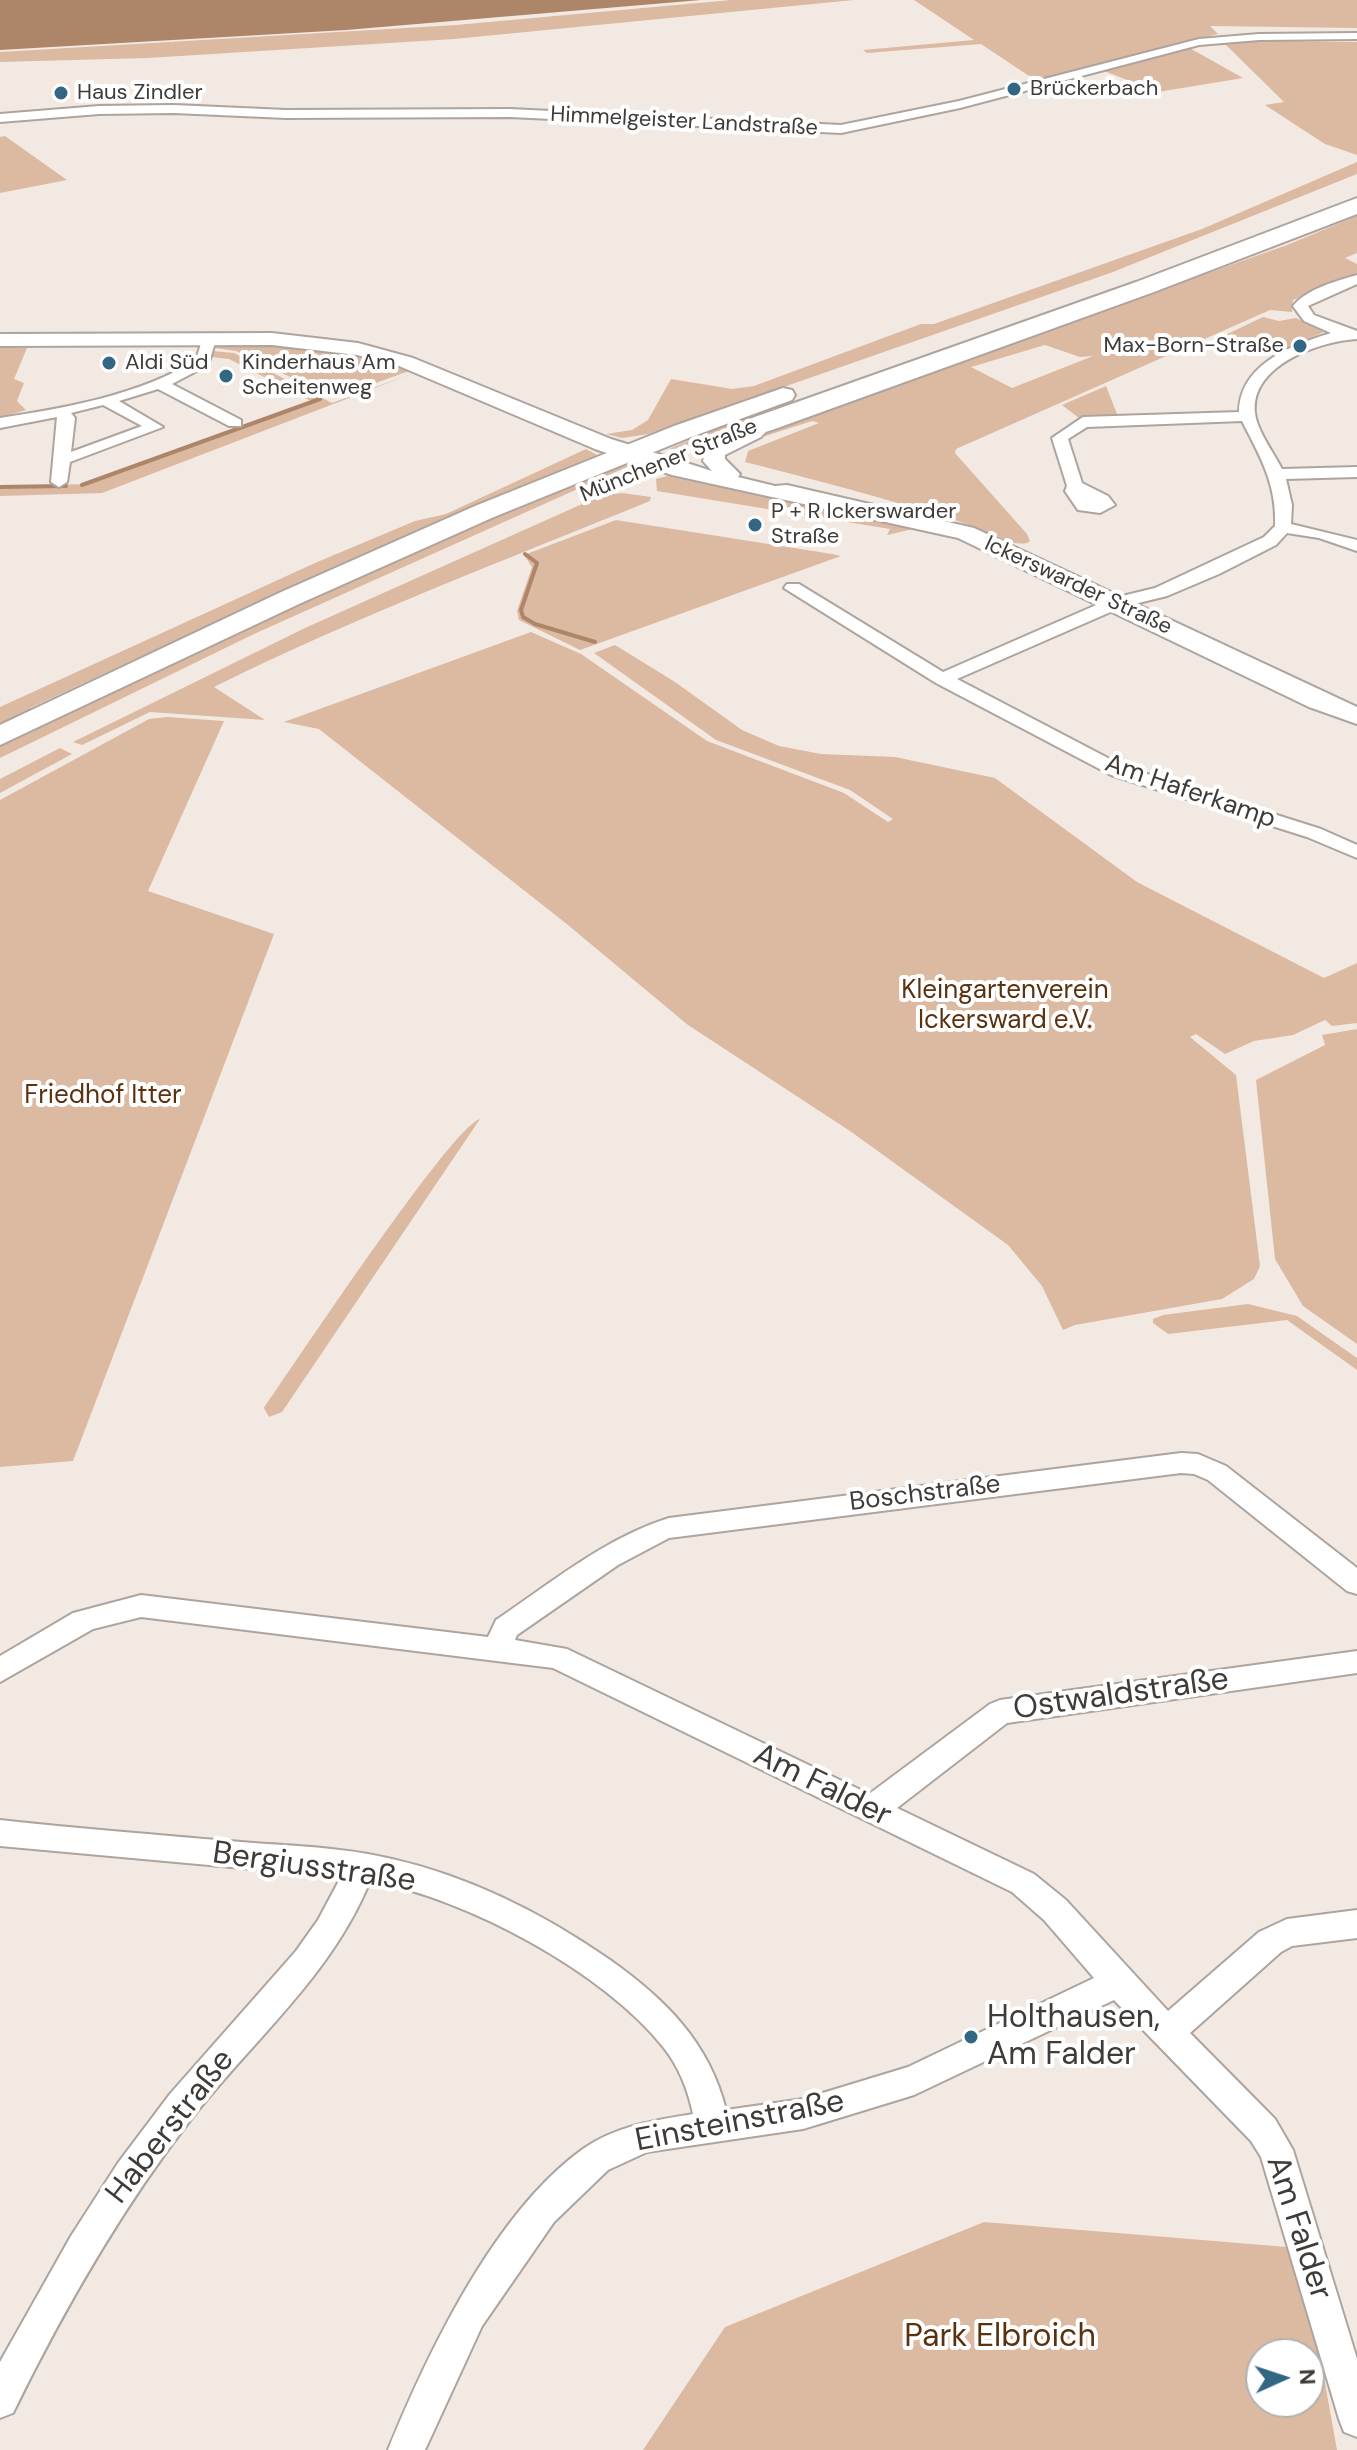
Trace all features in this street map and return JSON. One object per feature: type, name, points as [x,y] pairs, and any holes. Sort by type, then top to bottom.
[{"type":"highway","name":"Münchener Straße","points":[[783,395],[1124,277],[1357,186]]},
{"type":"highway","name":"Münchener Straße","points":[[762,424],[1145,287],[1357,205]]},
{"type":"main road","name":"Ickerswarder Straße","points":[[0,340],[272,339],[368,351],[406,362],[527,413],[652,456],[775,493],[787,492],[966,533],[1318,701],[1357,716]]},
{"type":"main road","name":"Münchener Straße","points":[[0,765],[294,622],[551,508],[652,456],[783,395]]},
{"type":"main road","name":"Münchener Straße","points":[[0,736],[291,598],[652,456],[762,424]]},
{"type":"main road","points":[[729,474],[714,461],[714,452],[762,424]]},
{"type":"main road","name":"Ickerswarder Straße","points":[[652,456],[779,487],[787,492]]},
{"type":"street","name":"Himmelgeister Landstraße","points":[[0,118],[99,110],[174,109],[286,114],[510,113],[782,129],[841,129],[960,104],[1199,42],[1357,36]]},
{"type":"street","points":[[942,679],[1127,608],[1158,601],[1163,596],[1161,592],[1270,541],[1283,527],[1284,505],[1277,474],[1247,416],[1247,399],[1252,386],[1279,362],[1291,361],[1349,341],[1353,335],[1309,318],[1300,306],[1307,299],[1357,279]]},
{"type":"street","points":[[0,423],[105,400],[158,383],[199,365],[209,340]]},
{"type":"street","points":[[158,383],[235,423]]},
{"type":"street","points":[[64,451],[77,444],[90,451],[155,427],[105,400]]},
{"type":"street","points":[[59,482],[67,418],[61,411]]},
{"type":"street","points":[[1075,486],[1060,438],[1083,422],[1247,416]]},
{"type":"street","points":[[1277,474],[1357,472]]},
{"type":"street","points":[[1283,527],[1322,534],[1357,546]]},
{"type":"street","name":"Am Haferkamp","points":[[793,588],[942,679],[1118,771],[1314,833],[1357,852]]},
{"type":"street","name":"Boschstraße","points":[[496,1650],[506,1628],[608,1558],[650,1534],[669,1528],[1181,1463],[1198,1464],[1217,1473],[1357,1583]]},
{"type":"street","name":"Am Falder","points":[[0,1671],[69,1627],[107,1610],[141,1606],[557,1657],[612,1681],[870,1811],[1023,1883],[1055,1910],[1118,1982],[1263,2130],[1276,2150],[1345,2340],[1357,2419]]},
{"type":"street","name":"Ostwaldstraße","points":[[870,1811],[1000,1712],[1357,1662]]},
{"type":"street","name":"Bergiusstraße","points":[[0,1833],[360,1867],[409,1877],[461,1893],[556,1939],[644,2002],[671,2030],[699,2071],[713,2126]]},
{"type":"street","name":"Haberstraße","points":[[0,2400],[39,2320],[113,2200],[182,2105],[314,1950],[354,1886],[360,1867]]},
{"type":"street","points":[[1169,2031],[1270,1942],[1287,1933],[1357,1924]]},
{"type":"street","name":"Einsteinstraße","points":[[406,2450],[469,2314],[542,2210],[586,2167],[619,2147],[644,2137],[803,2114],[914,2080],[1118,1982]]},
{"type":"green space","points":[[731,0],[854,0],[454,39],[148,58],[0,62],[0,52],[456,25]]},
{"type":"green space","points":[[914,0],[1357,0],[1357,28],[1210,26],[1218,34],[1035,80],[981,44],[867,53],[863,50],[974,40]]},
{"type":"green space","points":[[1357,42],[1357,155],[1325,144],[1265,105],[1284,102],[1224,43]]},
{"type":"green space","points":[[1186,46],[1243,78],[1158,92],[1099,69]]},
{"type":"green space","points":[[5,136],[67,180],[0,193],[0,137]]},
{"type":"green space","points":[[1357,162],[1357,174],[1113,272],[649,434],[622,438],[606,434],[632,430],[648,420],[671,379],[732,389],[754,386],[921,324],[934,324],[1202,229]]},
{"type":"green space","points":[[1357,216],[1357,253],[1345,258],[1357,264],[1357,274],[1293,300],[1292,312],[1270,310],[956,449],[955,453],[1027,534],[1030,541],[1027,543],[1010,542],[932,513],[745,462],[748,451],[819,423],[812,421],[762,437],[751,436],[1287,245]],"holes":[[[1202,313],[1012,388],[971,367],[1045,345],[1080,357],[1093,356]]]},
{"type":"green space","points":[[1263,317],[1279,321],[1296,318],[1324,332],[1268,356],[1221,337]]},
{"type":"green space","points":[[219,345],[339,352],[363,356],[409,371],[334,398],[236,351],[214,348]]},
{"type":"green space","points":[[0,348],[27,348],[14,379],[24,383],[17,401],[26,410],[0,418]]},
{"type":"green space","points":[[213,351],[234,353],[332,403],[414,373],[102,493],[0,496],[0,486],[89,484],[311,401],[229,359],[211,357]]},
{"type":"green space","points":[[1106,386],[1117,414],[1079,418],[1062,405]]},
{"type":"green space","points":[[778,402],[789,407],[684,448],[669,449]]},
{"type":"green space","points":[[586,449],[597,455],[239,611],[30,708],[29,714],[0,729],[0,707],[315,563],[415,521],[446,514]]},
{"type":"green space","points":[[622,462],[629,466],[254,634],[0,758],[0,743],[313,593]]},
{"type":"green space","points":[[667,476],[913,526],[913,529],[887,535],[890,529],[657,491],[656,479]]},
{"type":"green space","points":[[622,493],[651,497],[650,501],[375,613],[214,687],[265,720],[150,712],[82,745],[73,742],[305,628],[600,496]]},
{"type":"green space","points":[[616,520],[841,556],[580,650],[519,620],[517,611],[532,567],[524,555]]},
{"type":"green space","name":"Kleingartenverein Ickersward e.V.","points":[[531,632],[581,654],[707,741],[844,793],[888,822],[893,819],[850,790],[716,740],[594,653],[615,645],[675,682],[742,730],[779,746],[821,754],[895,757],[995,778],[1137,882],[1324,978],[1357,963],[1357,1023],[1332,1026],[1325,1020],[1293,1035],[1254,1041],[1225,1054],[1196,1034],[1190,1037],[1236,1075],[1260,1266],[1254,1279],[1222,1299],[1075,1325],[1063,1330],[1042,1286],[1008,1245],[850,1131],[688,1025],[568,925],[319,729],[284,722]]},
{"type":"green space","name":"Friedhof Itter","points":[[167,717],[224,721],[148,891],[274,934],[73,1461],[0,1467],[0,800],[149,719]]},
{"type":"green space","points":[[60,748],[72,754],[0,793],[0,779]]},
{"type":"green space","points":[[1357,1029],[1357,1344],[1303,1306],[1275,1259],[1256,1080],[1325,1045],[1322,1035]]},
{"type":"green space","points":[[480,1119],[282,1412],[269,1417],[264,1408],[372,1251],[438,1161]]},
{"type":"green space","points":[[1248,1304],[1297,1316],[1357,1358],[1357,1370],[1287,1320],[1168,1334],[1153,1323],[1153,1319],[1163,1315]]},
{"type":"green space","name":"Park Elbroich","points":[[984,2222],[1287,2247],[1304,2266],[1317,2338],[1245,2338],[1245,2418],[1325,2418],[1325,2383],[1337,2450],[643,2450],[725,2327]]},
{"type":"shaded area","points":[[0,0],[701,0],[346,30],[0,50]]},
{"type":"waterway","points":[[82,485],[320,399]]},
{"type":"waterway","points":[[0,487],[66,486]]},
{"type":"waterway","points":[[525,554],[537,563],[521,610],[523,617],[535,624],[595,642]]},
{"type":"place","name":"Brückerbach","points":[[1014,89]]},
{"type":"place","name":"Haus Zindler","points":[[61,93]]},
{"type":"place","name":"Max-Born-Straße","points":[[1300,346]]},
{"type":"place","name":"Aldi Süd","points":[[109,363]]},
{"type":"place","name":"Kinderhaus Am Scheitenweg","points":[[226,376]]},
{"type":"place","name":"P + R Ickerswarder Straße","points":[[755,525]]},
{"type":"place","name":"Holthausen, Am Falder","points":[[971,2037]]}]
